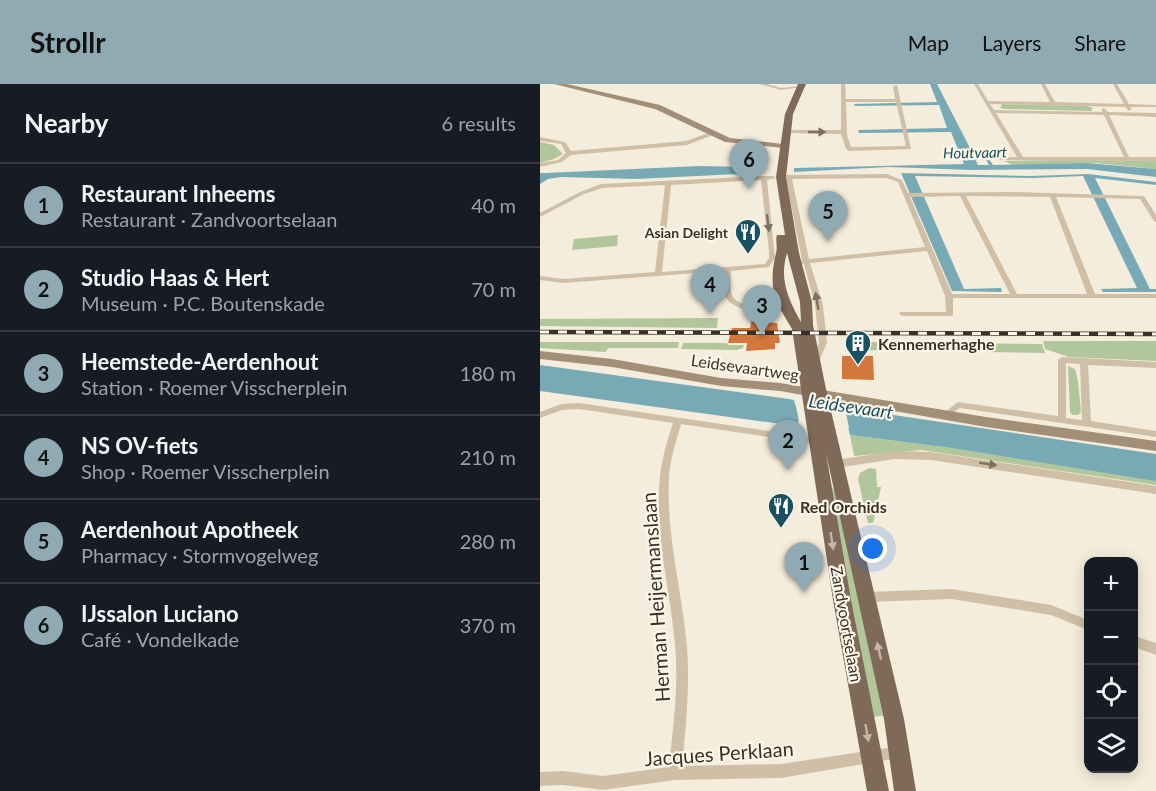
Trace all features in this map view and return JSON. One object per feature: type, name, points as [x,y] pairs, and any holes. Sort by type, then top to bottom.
[{"type":"main road","points":[[777,175],[779,146],[797,86]]},
{"type":"main road","name":"Zandvoortselaan","points":[[777,175],[802,259],[807,325],[814,365],[814,393]]},
{"type":"main road","name":"Zandvoortselaan","points":[[777,175],[784,254],[772,269],[786,309],[798,329],[814,393],[842,600],[878,791]]},
{"type":"main road","points":[[772,269],[802,259]]},
{"type":"main road","points":[[786,309],[801,307],[806,302]]},
{"type":"main road","name":"Zandvoortselaan","points":[[818,422],[842,463],[867,597],[900,752],[905,791]]},
{"type":"street","points":[[558,84],[657,107],[711,134],[742,143],[779,146]]},
{"type":"street","points":[[760,84],[797,86]]},
{"type":"street","points":[[976,84],[1021,159]]},
{"type":"street","points":[[1043,84],[1054,104]]},
{"type":"street","points":[[1115,84],[1131,114]]},
{"type":"street","points":[[843,85],[844,132],[849,149],[909,148],[895,86]]},
{"type":"street","points":[[843,101],[899,103]]},
{"type":"street","points":[[987,102],[1156,106]]},
{"type":"street","points":[[1102,105],[1127,158]]},
{"type":"street","points":[[992,111],[1156,114]]},
{"type":"street","points":[[785,132],[844,132]]},
{"type":"street","points":[[540,165],[560,161],[569,153],[682,143],[711,134]]},
{"type":"street","points":[[540,139],[563,143],[569,153]]},
{"type":"street","points":[[998,159],[1156,159]]},
{"type":"street","points":[[540,215],[593,188],[777,175],[887,176],[900,181],[908,195],[949,296],[950,314],[903,314]]},
{"type":"street","points":[[658,274],[668,182]]},
{"type":"street","points":[[962,194],[1015,296]]},
{"type":"street","points":[[908,195],[1142,196],[1156,219]]},
{"type":"street","points":[[1053,196],[1092,296]]},
{"type":"street","points":[[802,259],[929,249]]},
{"type":"street","name":"Zandvoortselaan","points":[[802,259],[819,305],[823,343],[814,365]]},
{"type":"street","points":[[540,278],[563,281],[727,269],[772,269]]},
{"type":"street","points":[[727,269],[728,293],[735,302],[755,309],[786,309]]},
{"type":"street","points":[[949,296],[1156,296]]},
{"type":"street","name":"Leidsevaartweg","points":[[540,355],[612,363],[721,382],[773,386],[945,415],[1156,446]]},
{"type":"street","points":[[1062,420],[1062,360],[1156,365]]},
{"type":"street","points":[[1084,362],[1087,424]]},
{"type":"street","name":"Leidsevaartweg","points":[[945,415],[957,405],[1156,434]]},
{"type":"street","points":[[540,415],[561,407],[572,406],[678,421],[818,422]]},
{"type":"street","name":"Herman Heijermanslaan","points":[[675,773],[682,704],[681,645],[670,580],[663,501],[668,445],[678,421]]},
{"type":"street","points":[[842,463],[895,455],[930,456],[1156,490]]},
{"type":"street","points":[[867,597],[952,594],[1051,610],[1084,623]]},
{"type":"street","points":[[1138,643],[1156,650]]},
{"type":"street","name":"Jacques Perklaan","points":[[540,779],[562,778],[603,787],[675,773],[781,771],[900,752]]},
{"type":"green space","points":[[1002,104],[1093,108],[1091,111],[1005,109],[1000,108]]},
{"type":"green space","points":[[540,142],[554,145],[563,154],[540,163]]},
{"type":"green space","points":[[1004,161],[1156,161],[1156,169],[1096,163],[1013,165]]},
{"type":"green space","points":[[618,235],[617,246],[572,250],[574,239]]},
{"type":"green space","points":[[718,318],[717,328],[540,326],[540,319]]},
{"type":"green space","points":[[1043,341],[1156,341],[1156,361],[1069,357],[1045,349]]},
{"type":"green space","points":[[540,342],[679,342],[678,348],[608,348],[606,352],[540,348]]},
{"type":"green space","points":[[860,342],[1042,344],[1045,353],[860,350]]},
{"type":"green space","points":[[683,343],[744,345],[743,348],[737,350],[681,349]]},
{"type":"green space","points":[[1068,366],[1075,369],[1078,381],[1081,412],[1078,415],[1072,415],[1070,411]]},
{"type":"green space","points":[[850,435],[951,448],[1156,480],[1156,485],[921,450],[854,456]]},
{"type":"green space","points":[[869,468],[876,469],[877,487],[881,487],[873,523],[868,523],[858,479],[860,473]]},
{"type":"green space","points":[[831,486],[840,498],[887,715],[868,718]]},
{"type":"water","points":[[930,84],[937,84],[970,148],[976,150],[972,153],[978,165],[989,165],[985,158],[988,158],[993,165],[1087,163],[1156,169],[1156,177],[1087,169],[971,170],[888,167],[794,172],[794,168],[964,164],[951,132],[859,133],[858,130],[947,128],[939,105],[855,106],[854,104],[937,102]]},
{"type":"water","points":[[699,166],[754,167],[760,171],[759,173],[636,179],[561,177],[548,179],[540,184],[540,173]]},
{"type":"water","points":[[901,173],[1031,176],[1088,174],[1156,182],[1156,185],[1095,178],[1150,289],[1156,289],[1156,292],[1103,292],[1101,289],[1137,288],[1083,176],[1033,178],[915,176],[964,289],[1001,288],[1002,292],[952,291]]},
{"type":"water","points":[[540,365],[789,399],[794,400],[796,407],[846,414],[847,408],[1156,454],[1156,481],[951,448],[850,435],[848,427],[799,420],[796,426],[540,391]]},
{"type":"pier","points":[[796,406],[846,413],[849,428],[799,421]]},
{"type":"building","points":[[753,313],[758,314],[759,322],[777,323],[780,343],[775,343],[775,349],[746,351],[747,343],[728,343],[732,328],[750,328]]},
{"type":"building","name":"Kennemerhaghe","points":[[842,356],[873,356],[874,380],[842,379]]},
{"type":"railway","points":[[540,332],[1156,334]]},
{"type":"place","name":"IJssalon Luciano","points":[[749,189]]},
{"type":"place","name":"Aerdenhout Apotheek","points":[[828,241]]},
{"type":"place","name":"Asian Delight","points":[[748,255]]},
{"type":"place","name":"NS OV-fiets","points":[[710,314]]},
{"type":"place","name":"Heemstede-Aerdenhout","points":[[762,335]]},
{"type":"place","name":"Kennemerhaghe","points":[[858,366]]},
{"type":"place","name":"Studio Haas & Hert","points":[[788,470]]},
{"type":"place","name":"Red Orchids","points":[[781,529]]},
{"type":"place","name":"Restaurant Inheems","points":[[804,592]]},
{"type":"water label","name":"Houtvaart","points":[[975,152]]},
{"type":"water label","name":"Leidsevaart","points":[[851,406]]}]
